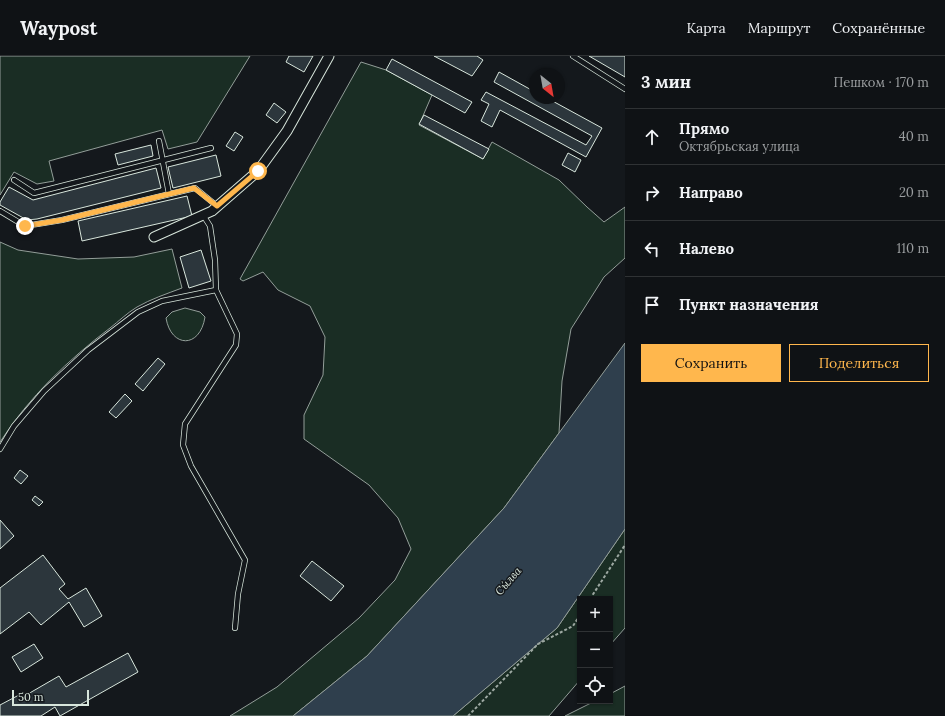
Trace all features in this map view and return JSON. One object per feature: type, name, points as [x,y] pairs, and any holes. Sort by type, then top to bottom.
[{"type":"street","points":[[154,237],[212,211],[258,171],[287,132],[329,56]]},
{"type":"lane","points":[[573,56],[625,89]]},
{"type":"lane","points":[[159,141],[170,194]]},
{"type":"lane","points":[[14,180],[34,193],[211,148]]},
{"type":"lane","points":[[0,211],[25,226],[62,220],[194,188],[217,206]]},
{"type":"lane","points":[[203,215],[210,226],[215,260],[216,290],[237,334],[236,345],[185,424],[183,445],[191,466],[245,560],[238,594],[235,628]]},
{"type":"lane","points":[[0,449],[14,426],[44,391],[88,350],[138,312],[162,301],[216,290]]},
{"type":"path","points":[[592,596],[625,545]]},
{"type":"path","points":[[468,716],[538,644],[573,626],[577,619]]},
{"type":"green space","points":[[0,56],[250,56],[197,142],[168,149],[162,130],[49,161],[54,181],[37,184],[14,172],[0,195]]},
{"type":"green space","points":[[361,62],[386,70],[432,95],[419,125],[483,159],[492,142],[559,180],[604,222],[625,207],[625,258],[604,277],[571,329],[562,381],[559,433],[504,508],[367,656],[293,716],[230,716],[277,687],[359,618],[395,580],[411,549],[398,518],[369,485],[304,439],[304,415],[323,375],[325,337],[310,306],[278,290],[263,272],[243,281],[240,279]]},
{"type":"green space","points":[[0,242],[18,250],[78,259],[134,257],[172,249],[182,288],[137,307],[126,314],[79,353],[36,395],[11,425],[0,442]]},
{"type":"green space","points":[[185,308],[200,312],[205,317],[198,335],[186,341],[179,339],[174,335],[169,328],[166,318],[172,312]]},
{"type":"green space","points":[[625,529],[625,628],[613,642],[613,596],[579,596]]},
{"type":"green space","points":[[577,599],[577,683],[549,716],[453,716],[557,628]]},
{"type":"green space","points":[[625,686],[625,716],[565,716],[589,704],[613,704],[613,692]]},
{"type":"water","name":"Сы́лва","points":[[625,343],[625,529],[579,596],[577,596],[577,599],[557,628],[453,716],[293,716],[367,656],[504,508]]},
{"type":"building","points":[[289,56],[313,56],[304,72],[286,62]]},
{"type":"building","points":[[434,56],[477,56],[483,60],[472,76]]},
{"type":"building","points":[[589,56],[625,56],[625,77]]},
{"type":"building","points":[[392,59],[472,102],[465,113],[386,70]]},
{"type":"building","points":[[499,72],[529,89],[529,101],[494,82]]},
{"type":"building","points":[[486,92],[586,145],[592,136],[534,104],[558,104],[602,128],[586,157],[500,110],[492,127],[481,121],[489,104],[481,100]]},
{"type":"building","points":[[274,103],[286,112],[277,123],[266,115]]},
{"type":"building","points":[[424,115],[489,149],[483,159],[419,124]]},
{"type":"building","points":[[235,132],[243,137],[234,151],[226,146]]},
{"type":"building","points":[[151,145],[153,156],[118,165],[115,154]]},
{"type":"building","points":[[568,153],[581,160],[575,172],[562,165]]},
{"type":"building","points":[[216,155],[221,176],[173,188],[168,167]]},
{"type":"building","points":[[156,168],[161,188],[37,219],[27,220],[0,205],[0,202],[9,187],[33,200]]},
{"type":"building","points":[[187,196],[192,216],[82,241],[78,221]]},
{"type":"building","points":[[201,250],[211,281],[189,288],[180,257]]},
{"type":"building","points":[[158,358],[165,364],[143,391],[135,384]]},
{"type":"building","points":[[125,394],[132,401],[116,418],[109,412]]},
{"type":"building","points":[[20,470],[28,476],[21,484],[14,478]]},
{"type":"building","points":[[35,496],[43,502],[39,506],[32,500]]},
{"type":"building","points":[[0,520],[14,536],[0,549]]},
{"type":"building","points":[[43,555],[65,584],[59,589],[68,599],[86,588],[102,616],[84,627],[69,602],[41,625],[29,612],[0,634],[0,588]]},
{"type":"building","points":[[312,561],[344,586],[331,601],[300,576]]},
{"type":"building","points":[[34,644],[43,658],[21,672],[12,657]]},
{"type":"building","points":[[128,653],[138,672],[60,716],[55,707],[41,716],[0,716],[0,705],[19,695],[21,698],[59,676],[66,687]]},
{"type":"route","points":[[25,226],[62,220],[194,188],[217,206],[258,171]]}]
